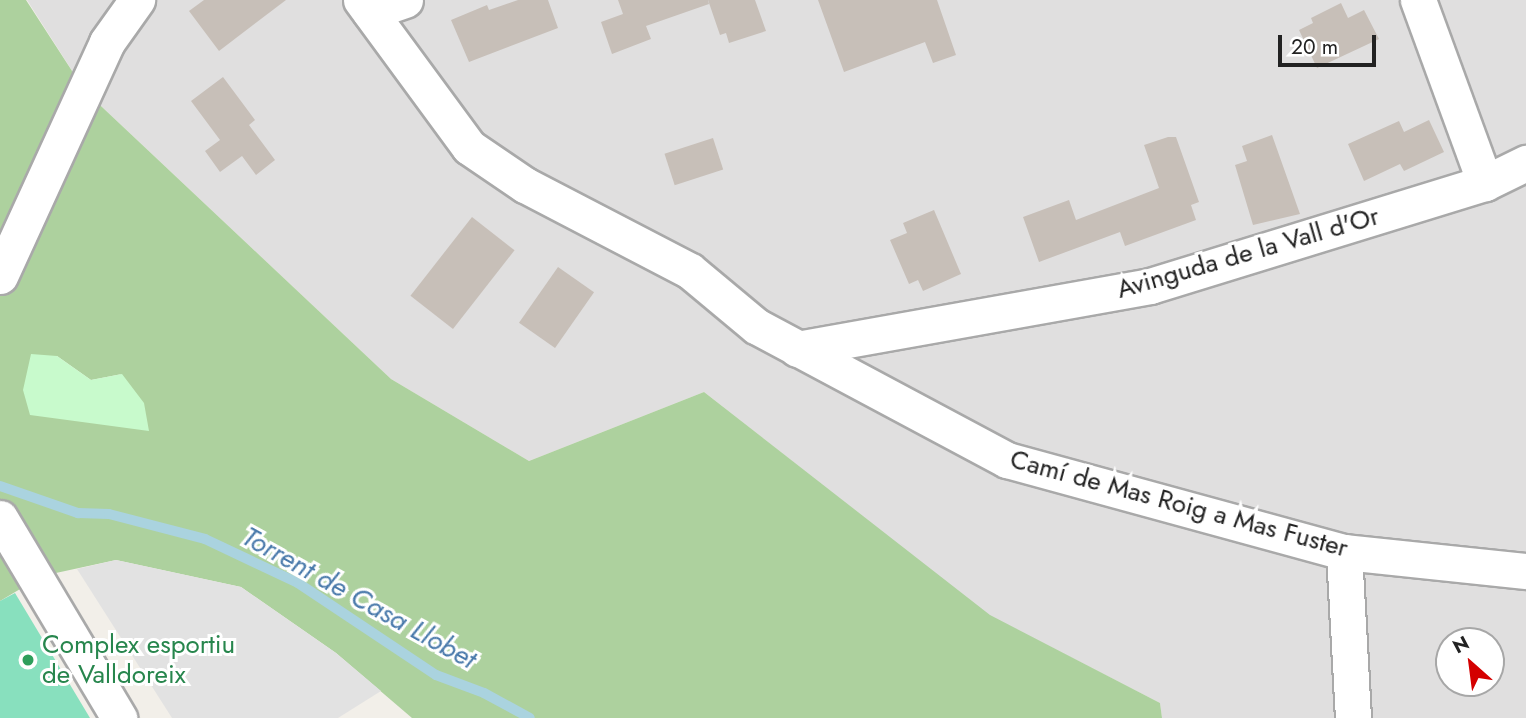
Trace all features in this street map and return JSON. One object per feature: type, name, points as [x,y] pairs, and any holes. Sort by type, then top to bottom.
[{"type":"street","points":[[0,276],[107,42],[137,0]]},
{"type":"street","points":[[365,6],[405,0]]},
{"type":"street","points":[[1418,0],[1485,183]]},
{"type":"street","name":"Camí de Mas Roig a Mas Fuster","points":[[365,6],[469,147],[525,184],[690,271],[756,326],[1007,460],[1343,552],[1526,571]]},
{"type":"street","name":"Avinguda de la Vall d'Or","points":[[797,349],[1150,286],[1485,183],[1526,163]]},
{"type":"street","points":[[0,518],[119,718]]},
{"type":"street","points":[[1343,552],[1353,718]]},
{"type":"shaded area","points":[[27,0],[1526,0],[1526,718],[1162,718],[1160,703],[990,616],[704,392],[529,461],[391,379],[85,91]]},
{"type":"shaded area","points":[[116,560],[241,587],[336,653],[381,691],[338,718],[172,718],[77,569]]},
{"type":"green space","points":[[0,0],[26,0],[85,91],[391,379],[529,461],[704,392],[990,615],[1160,703],[1162,718],[412,718],[336,653],[241,587],[116,560],[42,576],[0,601]],"holes":[[[57,356],[91,380],[122,374],[30,415]]]},
{"type":"green space","points":[[31,354],[57,356],[91,380],[122,374],[144,403],[149,431],[30,415],[23,390]]},
{"type":"green space","name":"Complex esportiu de Valldoreix","points":[[15,593],[90,718],[0,718],[0,601]]},
{"type":"building","points":[[204,0],[286,0],[219,51],[189,11]]},
{"type":"building","points":[[518,0],[548,0],[558,28],[469,62],[451,20],[487,5],[489,10]]},
{"type":"building","points":[[618,0],[708,0],[709,4],[646,26],[651,39],[612,54],[601,22],[623,14]]},
{"type":"building","points":[[708,0],[755,0],[766,31],[729,43],[726,33],[720,35]]},
{"type":"building","points":[[818,0],[937,0],[956,55],[933,63],[925,42],[844,72]]},
{"type":"building","points":[[1341,3],[1348,18],[1364,10],[1379,39],[1317,68],[1299,30],[1313,23],[1311,18]]},
{"type":"building","points":[[223,77],[255,120],[249,125],[275,160],[256,175],[242,156],[220,172],[205,151],[220,140],[191,101]]},
{"type":"building","points":[[1429,120],[1444,152],[1404,171],[1400,164],[1364,181],[1348,144],[1399,121],[1404,132]]},
{"type":"building","points":[[1272,135],[1300,214],[1253,225],[1235,165],[1247,161],[1242,146]]},
{"type":"building","points":[[1176,137],[1199,202],[1191,205],[1196,220],[1125,246],[1120,232],[1039,262],[1023,217],[1069,200],[1076,220],[1159,188],[1144,145]]},
{"type":"building","points":[[713,138],[723,169],[675,185],[664,154]]},
{"type":"building","points":[[934,210],[961,274],[923,291],[918,280],[909,284],[890,240],[907,233],[903,223]]},
{"type":"building","points":[[472,217],[515,250],[453,329],[410,296]]},
{"type":"building","points":[[558,267],[594,292],[555,348],[519,323]]},
{"type":"waterway","name":"Torrent de Casa Llobet","points":[[0,486],[78,513],[109,514],[205,539],[298,583],[436,675],[484,693],[530,718]]},
{"type":"place","name":"Complex esportiu de Valldoreix","points":[[28,660]]}]
